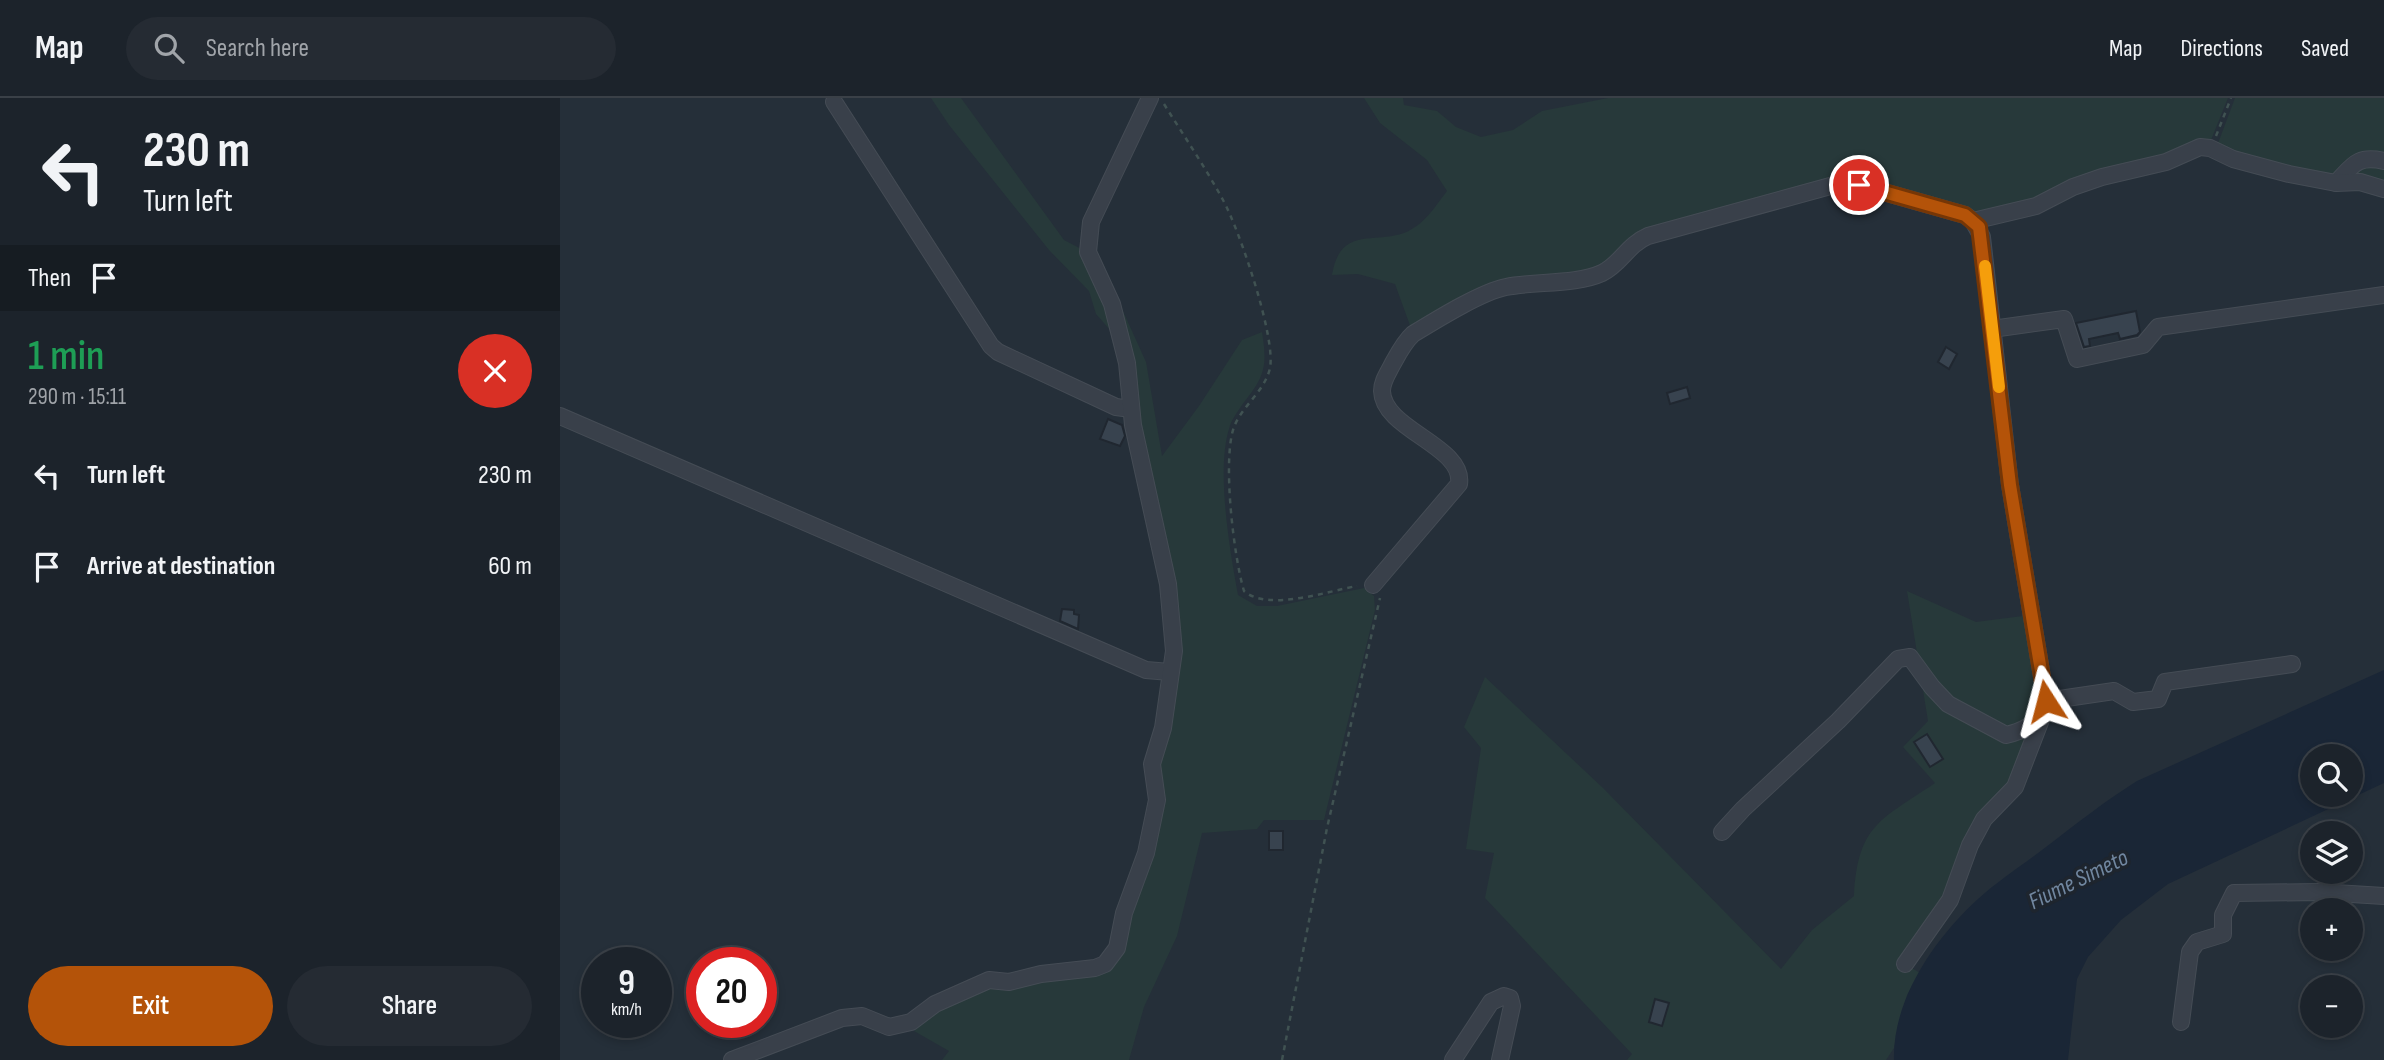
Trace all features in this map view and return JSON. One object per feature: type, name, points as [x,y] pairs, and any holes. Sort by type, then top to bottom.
[{"type":"street","points":[[732,1060],[842,1018],[862,1016],[889,1027],[911,1022],[935,1004],[989,980],[1009,982],[1041,974],[1095,968],[1105,964],[1117,948],[1124,913],[1146,853],[1157,800],[1152,764],[1163,728],[1174,651],[1168,584],[1131,409],[1122,339],[1112,304],[1092,265],[1088,237],[1091,222],[1150,98]]},
{"type":"street","points":[[834,102],[991,346],[998,352],[1116,407],[1131,409]]},
{"type":"street","points":[[1973,221],[2036,206],[2073,187],[2102,177],[2166,162],[2200,148],[2210,148],[2233,159],[2336,183],[2360,182],[2384,188]]},
{"type":"street","points":[[2336,183],[2354,163],[2367,157],[2384,161]]},
{"type":"street","points":[[1373,585],[1459,484],[1460,477],[1452,461],[1403,422],[1385,401],[1382,391],[1385,378],[1406,340],[1413,334],[1503,287],[1601,273],[1610,268],[1629,246],[1648,236],[1835,185],[1859,185],[1965,215],[1973,221],[1982,237],[2010,485],[2045,706],[2015,787],[1984,819],[1970,845],[1950,900],[1905,964]]},
{"type":"street","points":[[1992,329],[2064,319],[2077,359],[2143,345],[2158,327],[2384,295]]},
{"type":"street","points":[[560,416],[1146,670],[1170,673]]},
{"type":"street","points":[[1722,832],[1838,721],[1898,659],[1910,657],[1948,704],[2006,735],[2025,731],[2045,706],[2114,691],[2133,702],[2158,699],[2165,682],[2292,664]]},
{"type":"street","points":[[2181,1022],[2190,952],[2197,942],[2223,934],[2223,915],[2234,892],[2319,892],[2384,896]]},
{"type":"street","points":[[1453,1060],[1491,1002],[1504,996],[1510,998],[1512,1006],[1500,1060]]},
{"type":"path","points":[[1161,98],[1224,202],[1256,287],[1271,353],[1267,377],[1240,418],[1231,441],[1234,526],[1244,592],[1258,599],[1276,601],[1365,584],[1373,585],[1380,598],[1327,828],[1282,1060]]},
{"type":"path","points":[[2210,148],[2231,98]]},
{"type":"shaded area","points":[[931,98],[961,98],[1064,240],[1099,258],[1146,362],[1162,456],[1242,340],[1262,332],[1264,364],[1260,379],[1231,423],[1225,446],[1226,511],[1238,595],[1257,606],[1277,606],[1364,588],[1374,596],[1375,610],[1324,820],[1264,820],[1257,829],[1202,833],[1177,936],[1144,1007],[1129,1060],[942,1060],[949,1051],[914,1031],[943,1007],[987,985],[1116,959],[1180,661],[1137,413],[1126,323],[1118,339],[1096,314],[1089,291],[1049,250],[949,125]]},
{"type":"shaded area","points":[[1364,98],[1403,98],[1404,105],[1437,111],[1456,127],[1481,137],[1513,130],[1542,111],[1608,98],[2228,98],[2211,140],[2044,198],[1980,214],[1858,181],[1669,223],[1601,269],[1504,284],[1412,331],[1395,284],[1358,274],[1332,275],[1342,249],[1350,243],[1411,230],[1428,215],[1447,191],[1427,160],[1380,123]]},
{"type":"shaded area","points":[[2235,98],[2384,98],[2384,185],[2330,178],[2232,153],[2217,146]]},
{"type":"shaded area","points":[[1907,591],[1976,622],[2023,616],[2039,695],[2038,711],[2019,793],[1978,839],[1910,967],[1920,973],[1907,995],[1894,1048],[1886,1060],[1627,1060],[1632,1054],[1485,898],[1494,853],[1466,849],[1481,748],[1464,727],[1485,677],[1603,788],[1781,969],[1812,930],[1854,896],[1861,853],[1876,826],[1935,783],[1903,747],[1928,721]]},
{"type":"water","name":"Fiume Simeto","points":[[2384,670],[2384,783],[2363,793],[2363,744],[2300,744],[2300,807],[2333,807],[2168,884],[2121,920],[2088,957],[2077,979],[2068,1060],[1894,1060],[1895,1037],[1908,993],[1946,932],[1994,885],[2137,781]]},
{"type":"building","points":[[2136,311],[2140,332],[2137,335],[2120,339],[2118,333],[2089,339],[2090,346],[2084,347],[2076,323]]},
{"type":"building","points":[[1946,347],[1957,354],[1949,369],[1938,362]]},
{"type":"building","points":[[1687,387],[1690,398],[1670,404],[1667,393]]},
{"type":"building","points":[[1108,419],[1122,425],[1125,436],[1120,446],[1100,439]]},
{"type":"building","points":[[1062,609],[1074,610],[1074,614],[1079,615],[1078,629],[1060,621]]},
{"type":"building","points":[[1927,734],[1943,759],[1930,767],[1914,742]]},
{"type":"building","points":[[1269,831],[1283,831],[1283,850],[1269,850]]},
{"type":"building","points":[[1655,999],[1669,1003],[1662,1026],[1649,1022]]},
{"type":"slow traffic","points":[[1985,266],[1999,387]]},
{"type":"route","points":[[1859,185],[1965,215],[1979,227],[2010,485],[2046,701]]}]
